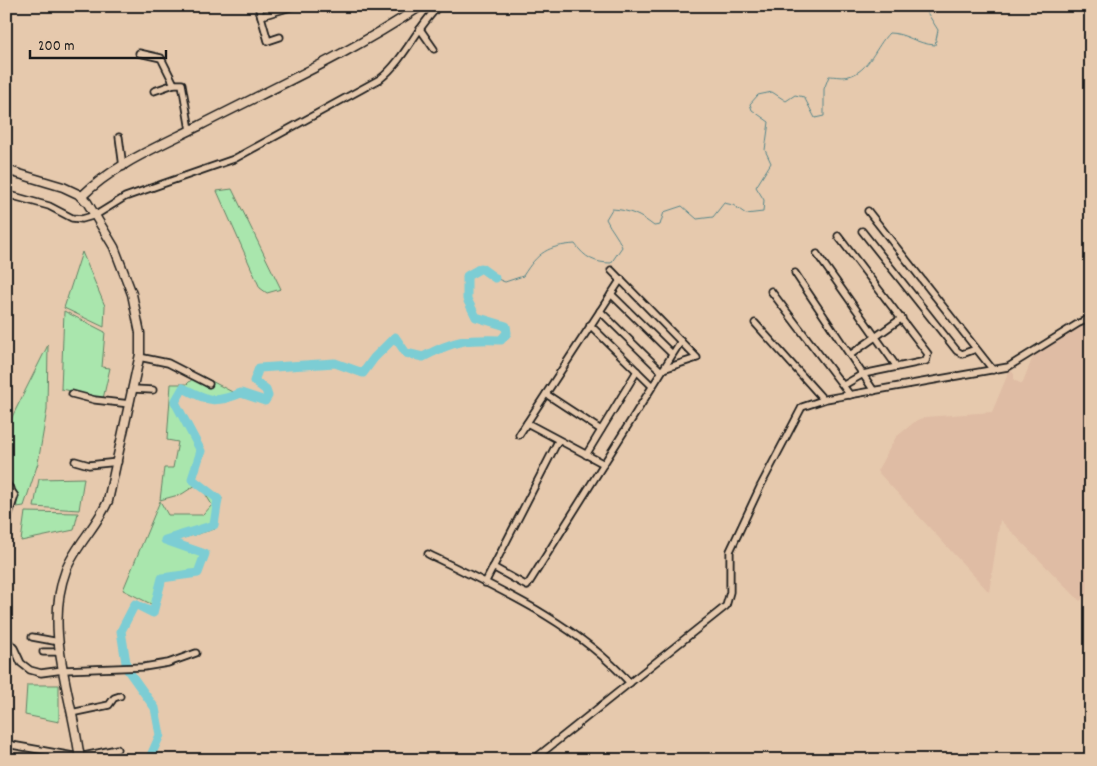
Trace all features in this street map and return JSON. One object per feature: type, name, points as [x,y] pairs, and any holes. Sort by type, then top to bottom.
[{"type":"street","points":[[258,6],[268,41],[280,37]]},
{"type":"street","points":[[261,16],[294,6]]},
{"type":"street","points":[[81,197],[100,181],[123,167],[190,130],[350,48],[421,6]]},
{"type":"street","points":[[6,206],[8,194],[49,206],[72,218],[82,219],[96,215],[125,196],[234,159],[375,82],[396,64],[429,15],[439,6]]},
{"type":"street","points":[[420,29],[434,49]]},
{"type":"street","points":[[139,53],[160,57],[170,71],[174,84]]},
{"type":"street","points":[[154,91],[174,84],[182,84],[185,90],[190,130]]},
{"type":"street","points":[[119,137],[123,167]]},
{"type":"street","points":[[6,170],[63,187],[81,197],[96,215],[114,247],[132,294],[140,333],[139,357],[134,389],[118,462],[105,507],[67,569],[60,597],[59,652],[80,758]]},
{"type":"street","points":[[868,210],[993,370]]},
{"type":"street","points":[[862,231],[957,351],[962,354],[976,349]]},
{"type":"street","points":[[838,236],[927,351],[928,358],[926,361],[863,374],[844,385]]},
{"type":"street","points":[[817,254],[897,367]]},
{"type":"street","points":[[611,270],[621,278],[697,358],[660,370]]},
{"type":"street","points":[[795,273],[874,391]]},
{"type":"street","points":[[519,435],[621,278]]},
{"type":"street","points":[[771,291],[850,395]]},
{"type":"street","points":[[611,294],[672,354]]},
{"type":"street","points":[[600,311],[660,370]]},
{"type":"street","points":[[850,355],[902,318]]},
{"type":"street","points":[[533,760],[726,606],[730,590],[729,555],[750,508],[798,412],[807,404],[823,399],[993,370],[1015,364],[1079,322],[1091,318]]},
{"type":"street","points":[[755,323],[823,399]]},
{"type":"street","points":[[590,325],[652,385]]},
{"type":"street","points":[[493,567],[526,586],[604,464],[660,370],[681,341]]},
{"type":"street","points":[[139,357],[168,363],[209,384]]},
{"type":"street","points":[[586,455],[636,371]]},
{"type":"street","points":[[134,389],[153,390]]},
{"type":"street","points":[[72,394],[95,400],[130,404]]},
{"type":"street","points":[[546,394],[600,430]]},
{"type":"street","points":[[527,423],[604,464]]},
{"type":"street","points":[[485,582],[558,440]]},
{"type":"street","points":[[75,461],[88,465],[118,462]]},
{"type":"street","points":[[6,483],[15,496],[6,523]]},
{"type":"street","points":[[428,554],[517,598],[570,631],[630,683]]},
{"type":"street","points":[[32,637],[59,642]]},
{"type":"street","points":[[6,639],[14,648],[21,664],[30,670],[41,673],[168,664],[196,653]]},
{"type":"street","points":[[43,652],[59,652]]},
{"type":"street","points":[[71,713],[109,705],[114,698],[120,696]]},
{"type":"street","points":[[6,744],[80,758],[117,749]]},
{"type":"shaded area","points":[[1091,320],[1091,590],[1080,601],[1000,520],[989,592],[877,471],[896,437],[917,420],[925,417],[992,412],[1010,369],[1014,374],[1014,380],[1022,384],[1034,354],[1081,324]]},
{"type":"green space","points":[[232,189],[281,289],[267,293],[260,288],[217,191]]},
{"type":"green space","points":[[82,252],[105,306],[104,327],[64,308]]},
{"type":"green space","points":[[64,311],[105,332],[102,367],[110,368],[103,399],[92,398],[61,389]]},
{"type":"green space","points":[[48,345],[47,410],[38,463],[24,506],[17,507],[15,487],[6,479],[6,429]]},
{"type":"green space","points":[[198,374],[240,396],[212,403],[185,392],[178,403],[204,452],[196,478],[222,498],[215,529],[173,541],[208,553],[199,576],[163,580],[157,607],[123,590],[160,501],[168,515],[203,515],[212,505],[206,495],[196,485],[182,494],[160,500],[164,468],[173,468],[178,442],[167,440],[171,384],[187,384]]},
{"type":"green space","points":[[84,478],[79,510],[34,507],[39,479]]},
{"type":"green space","points":[[25,512],[78,513],[74,530],[21,541]]},
{"type":"green space","points":[[27,685],[59,685],[59,722],[25,715]]},
{"type":"waterway","points":[[495,278],[505,282],[523,276],[539,256],[558,246],[575,244],[591,259],[611,263],[622,247],[606,219],[612,209],[634,214],[654,226],[660,225],[664,212],[682,206],[697,219],[713,217],[724,203],[733,205],[746,214],[763,212],[764,200],[756,187],[771,163],[765,150],[769,122],[752,110],[750,104],[758,95],[772,92],[786,101],[795,95],[804,97],[815,118],[824,116],[824,89],[829,76],[847,77],[862,69],[889,33],[895,33],[922,43],[935,45],[938,30],[923,6]]},
{"type":"waterway","points":[[149,760],[160,735],[155,708],[127,669],[121,631],[135,604],[153,613],[162,578],[198,573],[205,554],[165,540],[214,525],[218,499],[192,479],[201,451],[175,402],[183,388],[212,400],[224,399],[241,393],[265,401],[268,396],[266,390],[254,381],[259,368],[335,363],[363,373],[374,358],[395,337],[406,353],[423,357],[452,344],[469,340],[501,340],[507,333],[506,326],[476,317],[467,299],[467,276],[481,268],[495,278]]}]
